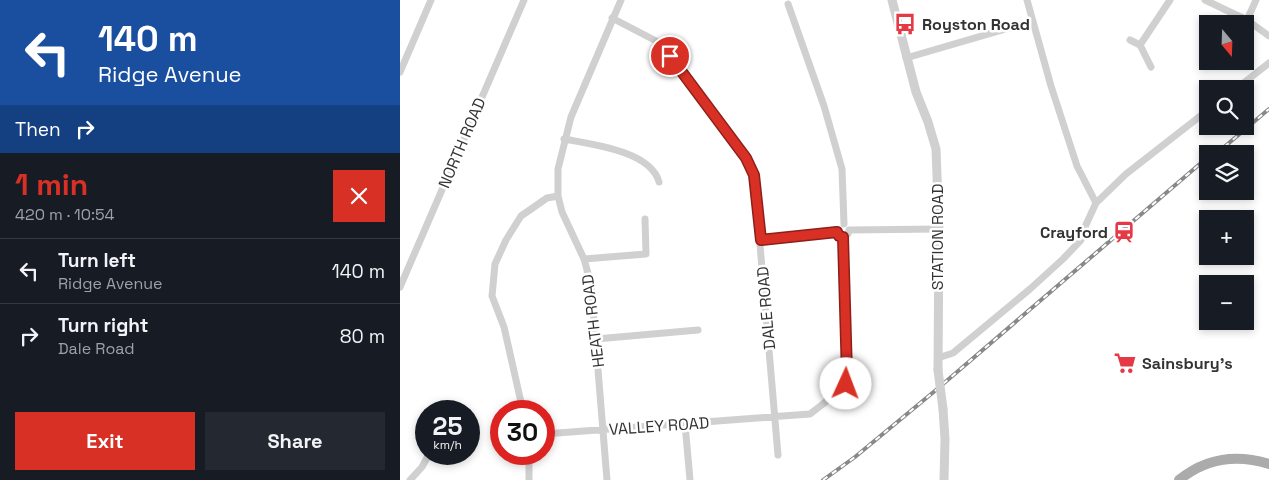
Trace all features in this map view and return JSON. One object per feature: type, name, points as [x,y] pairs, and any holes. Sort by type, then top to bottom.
[{"type":"main road","points":[[1179,480],[1189,472],[1222,459],[1242,459],[1269,464]]},
{"type":"street","points":[[400,72],[432,0]]},
{"type":"street","name":"NORTH ROAD","points":[[400,286],[524,0]]},
{"type":"street","name":"HEATH ROAD","points":[[606,480],[591,284],[584,259],[562,212],[558,196],[558,169],[571,117],[621,0]]},
{"type":"street","name":"STATION ROAD","points":[[892,0],[916,92],[936,149],[939,229],[938,370],[945,439],[944,480]]},
{"type":"street","points":[[1027,0],[1076,163],[1096,202]]},
{"type":"street","points":[[1140,45],[1170,0]]},
{"type":"street","points":[[1205,0],[1214,2],[1238,15]]},
{"type":"street","points":[[1249,15],[1256,0]]},
{"type":"street","points":[[788,4],[824,106],[842,169],[844,224],[850,230],[939,229]]},
{"type":"street","name":"DALE ROAD","points":[[612,18],[660,44],[746,158],[754,175],[778,455]]},
{"type":"street","points":[[906,58],[1033,21]]},
{"type":"street","points":[[1254,25],[1269,36]]},
{"type":"street","points":[[1130,40],[1140,45],[1151,67]]},
{"type":"street","points":[[1247,80],[1269,63]]},
{"type":"street","points":[[938,358],[952,353],[1030,289],[1063,259],[1082,240],[1084,229],[1096,202],[1126,174],[1199,117]]},
{"type":"street","points":[[564,139],[631,154],[652,169],[658,182]]},
{"type":"street","points":[[521,400],[504,327],[492,296],[495,264],[506,240],[521,216],[547,198],[558,196]]},
{"type":"street","points":[[584,259],[646,254],[645,219]]},
{"type":"street","points":[[840,235],[839,226],[844,224]]},
{"type":"street","points":[[761,240],[840,235],[848,234],[850,230]]},
{"type":"street","name":"VALLEY ROAD","points":[[555,433],[810,414],[846,384],[840,235]]},
{"type":"street","points":[[596,339],[698,330]]},
{"type":"street","points":[[685,424],[690,480]]},
{"type":"street","points":[[410,480],[423,465]]},
{"type":"street","points":[[529,465],[530,480]]},
{"type":"railway","points":[[1227,145],[1269,109]]},
{"type":"railway","points":[[823,480],[855,457],[936,390],[1199,165]]},
{"type":"place","name":"Royston Road","points":[[905,24]]},
{"type":"place","name":"Crayford","points":[[1124,232]]},
{"type":"place","name":"Sainsbury's","points":[[1125,363]]},
{"type":"route","points":[[670,56],[746,158],[754,175],[761,240],[837,232],[839,236],[843,237],[846,384]]}]
